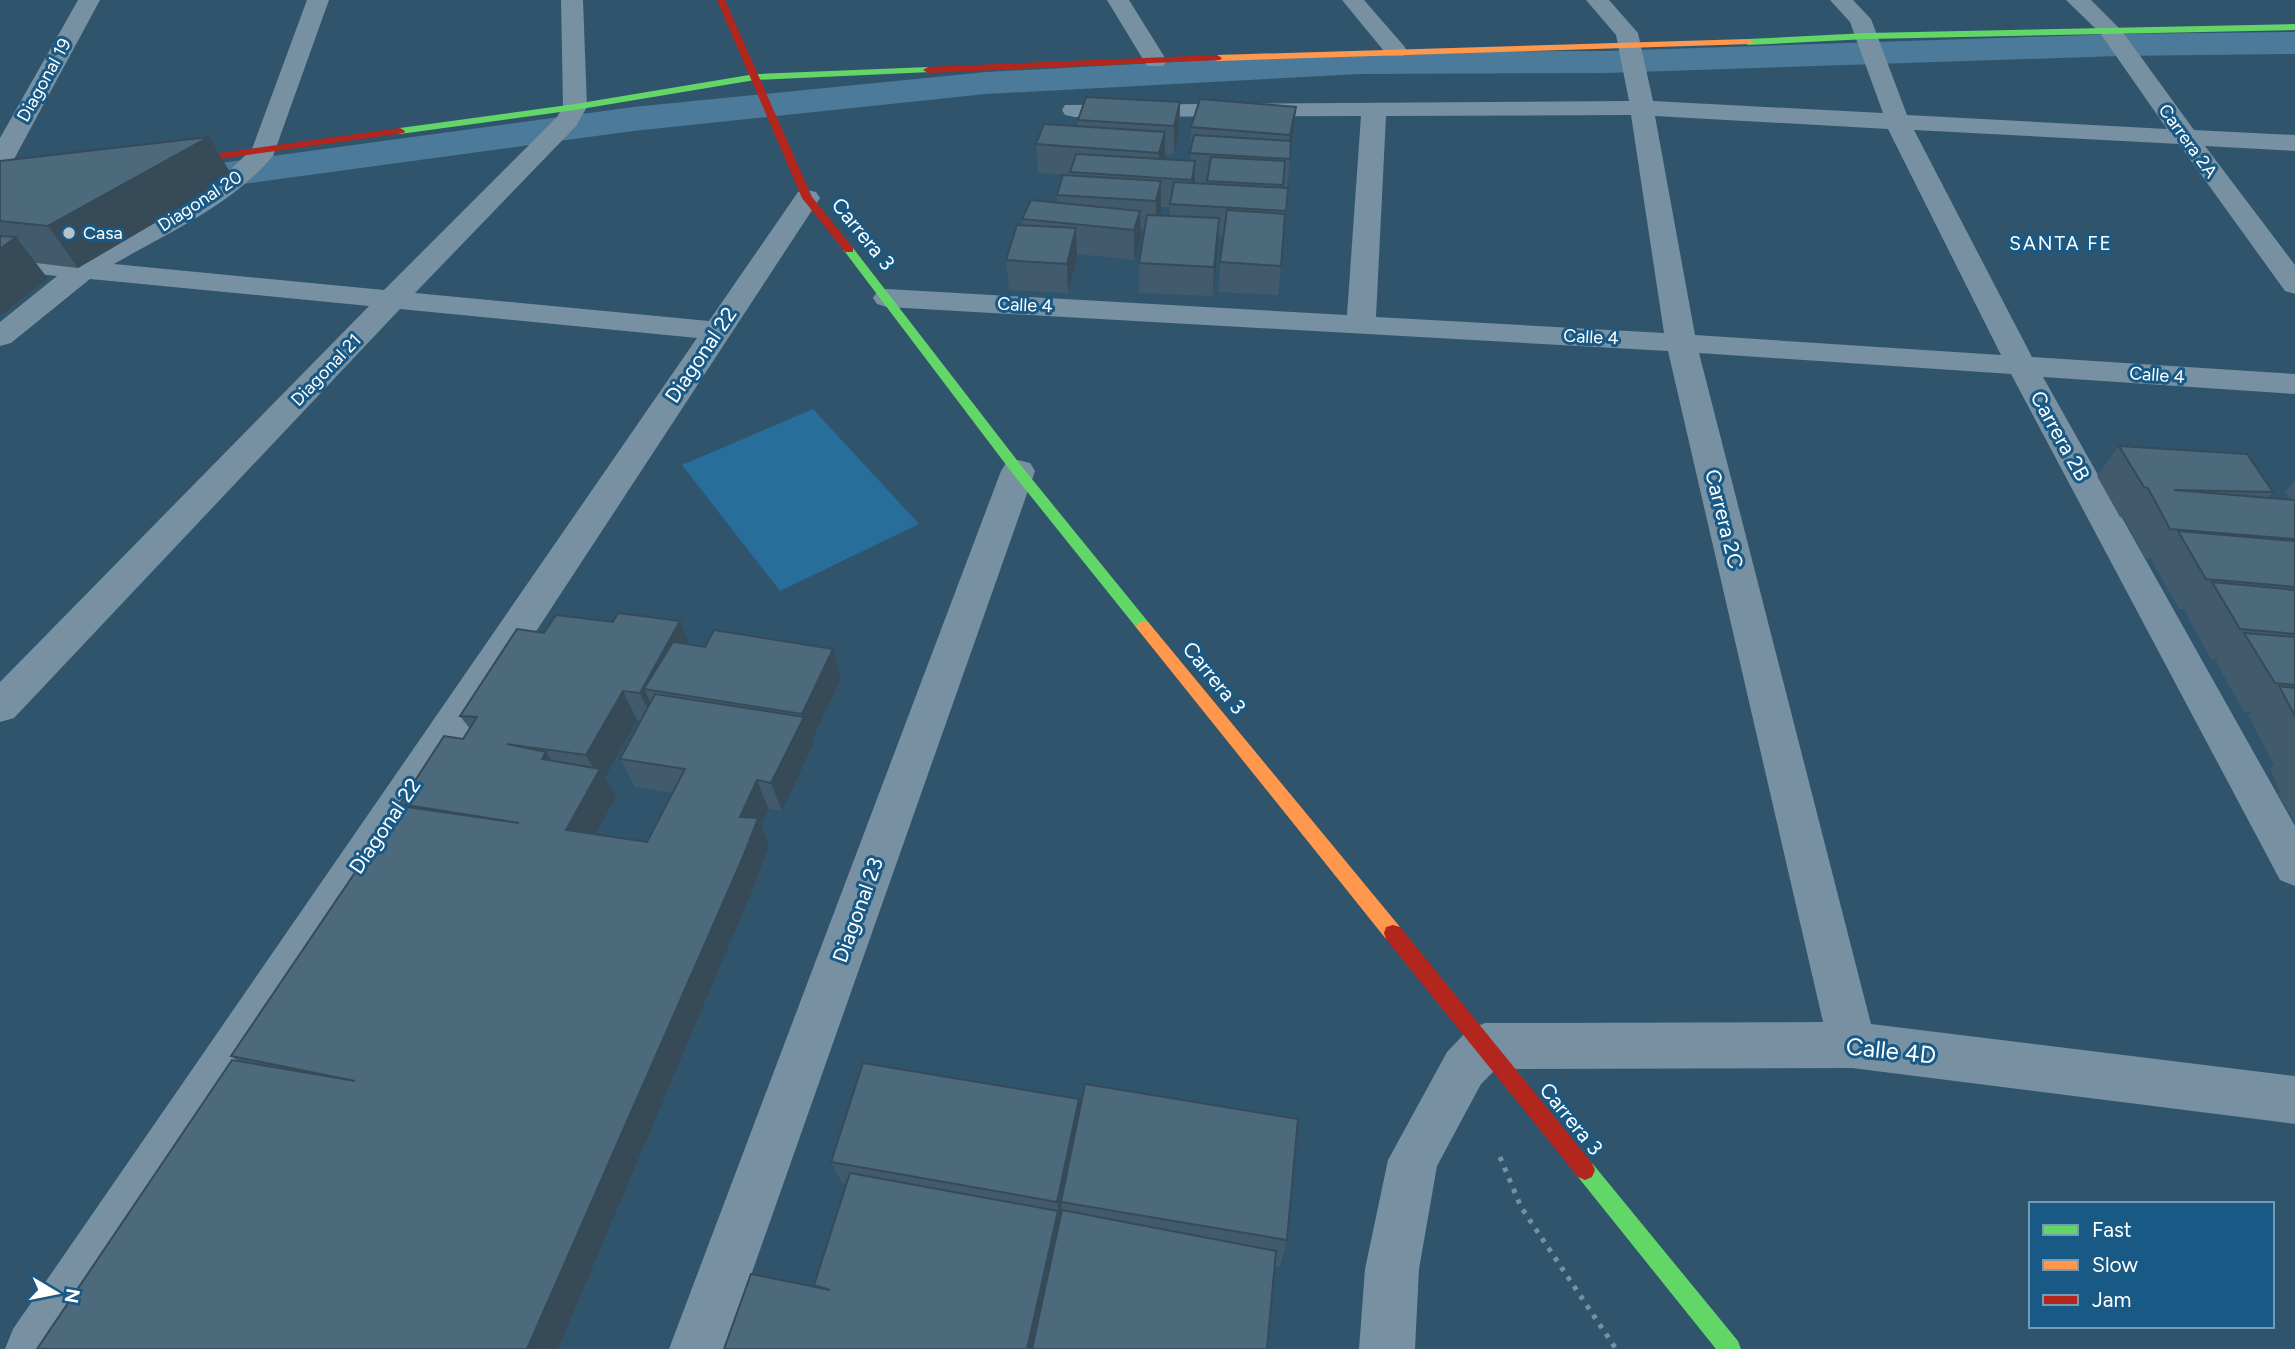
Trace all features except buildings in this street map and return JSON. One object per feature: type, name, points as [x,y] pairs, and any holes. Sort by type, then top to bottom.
[{"type":"street","name":"Diagonal 19","points":[[0,161],[89,0]]},
{"type":"street","points":[[257,160],[318,0]]},
{"type":"street","points":[[571,114],[572,0]]},
{"type":"street","name":"Carrera 3","points":[[721,0],[807,198],[887,298],[1018,471],[1730,1349]]},
{"type":"street","points":[[1118,0],[1155,61]]},
{"type":"street","points":[[1353,0],[1396,51]]},
{"type":"street","name":"Carrera 2C","points":[[1597,0],[1627,33],[1681,342],[1852,1045]]},
{"type":"street","name":"Carrera 2B","points":[[1841,0],[1860,19],[1898,123],[2021,365],[2295,867]]},
{"type":"street","name":"Carrera 2A","points":[[2077,0],[2113,33],[2130,62],[2295,285]]},
{"type":"street","points":[[1074,110],[1374,109],[1636,74],[1873,50],[2113,33],[2295,27]]},
{"type":"street","points":[[153,165],[257,160],[571,114],[758,83],[1396,51],[1636,74],[1898,123],[2295,143]]},
{"type":"street","points":[[1362,324],[1374,109]]},
{"type":"street","name":"Diagonal 21","points":[[0,707],[571,114]]},
{"type":"street","name":"Diagonal 20","points":[[0,337],[84,271],[210,199],[257,160]]},
{"type":"street","name":"Diagonal 22","points":[[33,1349],[807,198]]},
{"type":"street","points":[[0,262],[392,302],[717,331]]},
{"type":"street","name":"Calle 4","points":[[887,298],[1681,342],[2295,384]]},
{"type":"street","name":"Diagonal 23","points":[[697,1349],[1018,471]]},
{"type":"street","name":"Calle 4D","points":[[1485,1046],[1852,1045],[2295,1100]]},
{"type":"street","points":[[1387,1349],[1392,1269],[1413,1160],[1464,1068],[1485,1046]]},
{"type":"shaded area","points":[[813,409],[919,524],[780,591],[682,465]]},
{"type":"waterway","points":[[176,181],[633,119],[986,83],[1360,63],[1606,62],[2119,45],[2295,43]]},
{"type":"traffic: fast","points":[[1748,42],[1867,36],[2295,27]]},
{"type":"traffic: fast","points":[[400,131],[575,107],[755,77],[928,70]]},
{"type":"traffic: fast","points":[[849,250],[1018,471],[1144,627]]},
{"type":"traffic: fast","points":[[1585,1170],[1730,1349]]},
{"type":"traffic: slow","points":[[1217,58],[1748,42]]},
{"type":"traffic: slow","points":[[1144,627],[1393,933]]},
{"type":"traffic: jam","points":[[721,0],[807,198],[849,250]]},
{"type":"traffic: jam","points":[[928,70],[1217,58]]},
{"type":"traffic: jam","points":[[169,163],[400,131]]},
{"type":"traffic: jam","points":[[1393,933],[1585,1170]]},
{"type":"place","name":"Casa","points":[[69,233]]},
{"type":"district","name":"SANTA FE","points":[[2061,243]]}]
